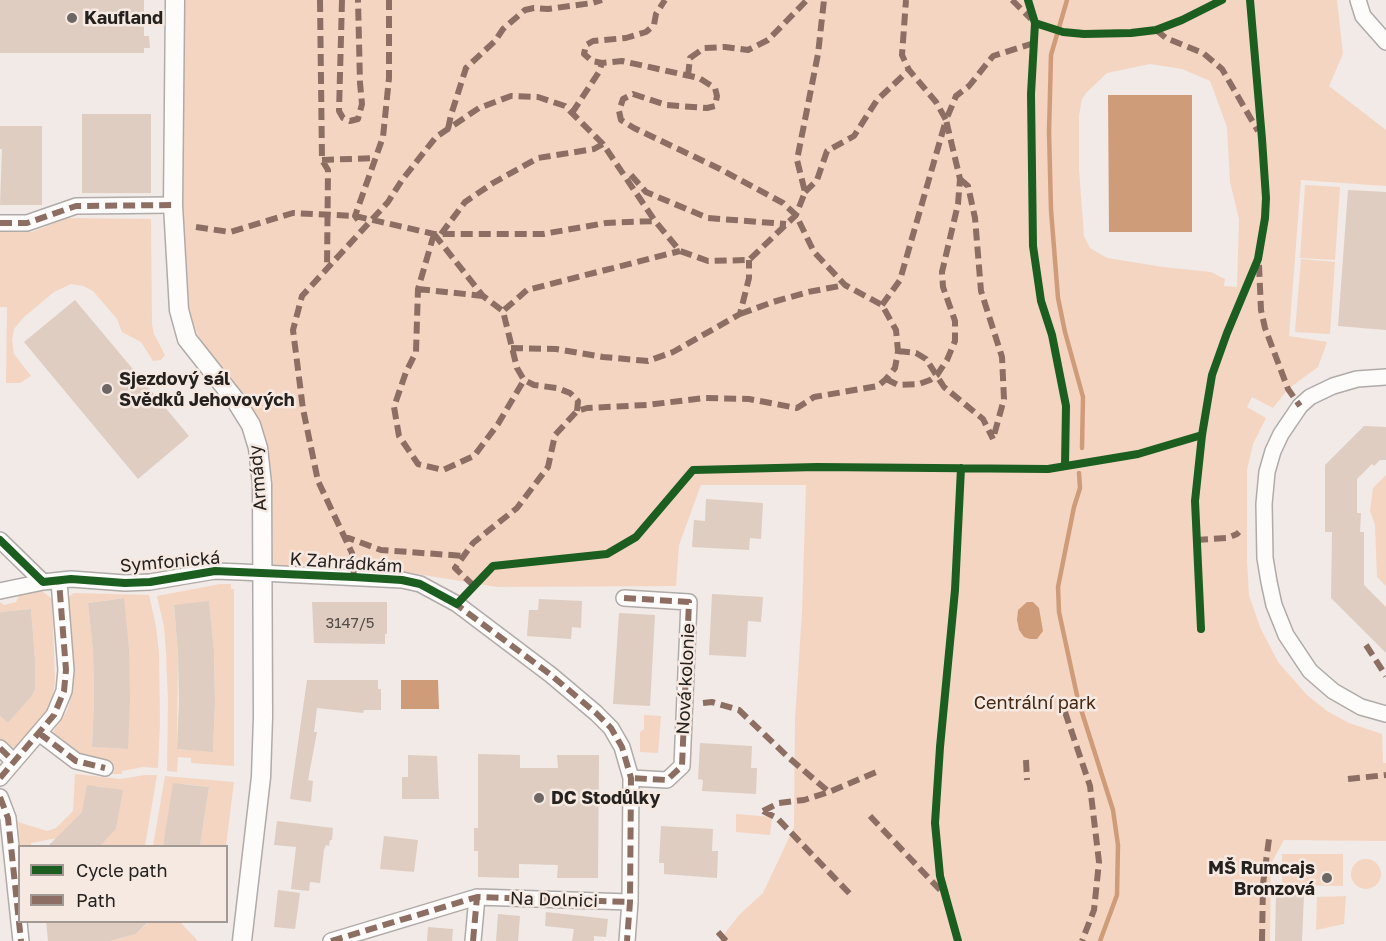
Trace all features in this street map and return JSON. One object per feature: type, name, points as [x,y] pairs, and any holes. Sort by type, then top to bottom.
[{"type":"street","name":"Armády","points":[[175,0],[173,205],[179,310],[188,339],[236,401],[251,425],[258,448],[262,484],[261,777],[242,941]]},
{"type":"street","points":[[1358,0],[1363,16],[1386,42]]},
{"type":"street","points":[[0,223],[27,223],[76,206],[173,205]]},
{"type":"street","points":[[1386,377],[1357,379],[1333,386],[1310,397],[1300,406],[1281,434],[1273,451],[1267,472],[1264,504],[1265,558],[1269,582],[1274,605],[1286,635],[1310,671],[1333,691],[1361,707],[1386,714]]},
{"type":"street","points":[[0,540],[43,582]]},
{"type":"street","name":"Symfonická","points":[[0,591],[71,579],[125,583],[150,582],[215,571],[263,573]]},
{"type":"street","name":"K Zahrádkám","points":[[263,573],[402,580],[420,584],[457,604],[551,675],[611,728],[622,747],[631,778],[630,902],[627,941]]},
{"type":"street","points":[[0,778],[54,715],[64,691],[66,669],[59,580]]},
{"type":"street","name":"Nová kolonie","points":[[624,598],[689,602],[682,766],[667,780],[631,778]]},
{"type":"street","points":[[39,733],[76,761],[105,768]]},
{"type":"street","points":[[0,748],[14,762]]},
{"type":"street","points":[[0,797],[8,818],[18,913]]},
{"type":"street","points":[[473,941],[477,897]]},
{"type":"street","name":"Na Dolnici","points":[[331,941],[477,897],[630,902]]},
{"type":"street","points":[[19,923],[21,941]]},
{"type":"green space","name":"Centrální park","points":[[183,0],[1337,0],[1343,54],[1329,86],[1386,130],[1386,186],[1301,180],[1289,336],[1327,342],[1318,367],[1288,389],[1273,408],[1252,397],[1247,407],[1266,418],[1253,444],[1247,470],[1247,562],[1249,595],[1260,627],[1278,662],[1307,695],[1327,711],[1349,723],[1382,734],[1383,763],[1386,763],[1386,841],[1284,840],[1271,864],[1270,941],[719,941],[739,915],[763,893],[794,827],[795,719],[802,612],[806,485],[701,485],[679,545],[676,586],[497,587],[411,573],[272,565],[265,442],[205,351],[190,317],[180,274]],"holes":[[[1150,64],[1182,69],[1210,81],[1227,127],[1230,182],[1239,219],[1237,287],[1224,286],[1225,279],[1211,272],[1107,258],[1090,248],[1084,236],[1079,169],[1079,116],[1082,99],[1107,73]]]},
{"type":"green space","points":[[1305,185],[1340,187],[1335,260],[1300,258]]},
{"type":"green space","points":[[67,218],[151,219],[152,324],[154,334],[165,355],[161,360],[153,361],[141,342],[122,332],[117,319],[93,291],[71,284],[54,292],[24,317],[14,329],[12,340],[14,354],[31,376],[20,383],[6,383],[7,307],[0,307],[0,232],[32,232]]},
{"type":"green space","points":[[1301,259],[1335,262],[1330,334],[1295,332]]},
{"type":"green space","points":[[1386,475],[1386,586],[1377,577],[1375,525],[1370,511],[1373,488]]},
{"type":"green space","points":[[220,584],[231,584],[231,589],[234,589],[234,766],[191,763],[191,758],[178,757],[177,772],[167,771],[166,653],[164,627],[157,596]],"holes":[[[209,602],[214,651],[213,751],[177,749],[178,654],[174,606]]]},
{"type":"green space","points":[[42,591],[52,599],[55,682],[53,695],[47,711],[32,731],[11,749],[0,740],[0,716],[8,723],[32,696],[35,689],[35,659],[31,609],[0,612],[0,602],[4,605],[16,602],[20,594]]},
{"type":"green space","points":[[74,593],[149,595],[159,653],[158,768],[143,767],[122,771],[122,774],[111,774],[112,769],[79,756],[52,733],[67,711],[73,691],[73,659],[67,598]],"holes":[[[123,598],[128,749],[92,747],[93,651],[88,603]]]},
{"type":"green space","points":[[644,715],[661,716],[658,753],[640,752],[640,732],[644,729]]},
{"type":"green space","points":[[75,774],[120,779],[157,775],[145,845],[101,845],[116,828],[122,791],[97,786],[82,812],[58,838],[31,843],[31,845],[20,845],[18,822],[47,831],[56,828],[73,811]]},
{"type":"green space","points":[[165,776],[234,782],[226,845],[200,845],[209,787],[184,784],[166,831],[163,845],[153,845]]},
{"type":"green space","points":[[736,814],[772,817],[770,835],[736,832]]},
{"type":"green space","points":[[1282,854],[1343,854],[1343,886],[1282,885]]},
{"type":"green space","points":[[1366,859],[1377,863],[1381,874],[1377,885],[1366,889],[1355,885],[1351,874],[1355,863]]},
{"type":"green space","points":[[1346,896],[1344,924],[1316,930],[1317,897]]},
{"type":"green space","points":[[148,923],[181,923],[198,941],[110,941],[136,934]]},
{"type":"shaded area","points":[[1108,95],[1192,95],[1192,232],[1109,232]]},
{"type":"shaded area","points":[[1027,602],[1033,602],[1039,608],[1043,631],[1037,639],[1024,637],[1019,630],[1018,610]]},
{"type":"shaded area","points":[[401,680],[438,680],[439,709],[401,709]]},
{"type":"building","name":"Kaufland","points":[[0,0],[144,0],[144,36],[149,36],[150,48],[144,48],[144,53],[0,53]]},
{"type":"building","points":[[82,114],[151,114],[151,193],[82,193]]},
{"type":"building","points":[[0,126],[42,126],[42,205],[0,205],[2,149],[0,149]]},
{"type":"building","points":[[1348,190],[1386,192],[1386,330],[1338,326]]},
{"type":"building","name":"Sjezdový sál Svědků Jehovových","points":[[75,300],[189,436],[138,479],[24,342]]},
{"type":"building","points":[[1364,426],[1386,427],[1386,460],[1380,460],[1374,466],[1372,464],[1357,479],[1357,513],[1361,513],[1360,532],[1364,532],[1364,585],[1386,607],[1386,653],[1331,598],[1332,532],[1325,532],[1325,465]]},
{"type":"building","points":[[706,499],[763,503],[761,539],[750,538],[749,550],[692,547],[694,520],[705,521]]},
{"type":"building","points":[[712,594],[763,597],[761,622],[748,621],[746,657],[709,655]]},
{"type":"building","points":[[124,598],[129,649],[128,749],[92,747],[93,651],[88,603]]},
{"type":"building","points":[[539,599],[582,601],[581,628],[572,627],[571,639],[527,636],[529,610],[538,610]]},
{"type":"building","points":[[209,601],[214,651],[213,752],[177,749],[179,701],[174,605]]},
{"type":"building","points":[[312,602],[387,602],[385,644],[314,643]]},
{"type":"building","points":[[31,609],[35,689],[32,696],[8,723],[0,716],[0,612]]},
{"type":"building","points":[[619,613],[655,615],[650,706],[613,704]]},
{"type":"building","points":[[307,680],[378,680],[378,689],[381,689],[381,710],[364,710],[363,713],[317,708],[314,732],[317,732],[308,780],[313,781],[311,802],[290,799]]},
{"type":"building","points":[[700,743],[752,746],[751,768],[757,768],[756,794],[702,791],[703,780],[698,779]]},
{"type":"building","name":"DC Stodůlky","points":[[478,754],[520,755],[520,768],[558,768],[557,755],[599,755],[598,878],[557,878],[558,865],[519,864],[519,878],[478,877],[478,851],[474,851],[474,828],[478,828]]},
{"type":"building","points":[[408,755],[437,756],[439,799],[402,799],[402,777],[408,777]]},
{"type":"building","points":[[173,783],[209,787],[200,845],[163,845]]},
{"type":"building","points":[[87,785],[123,790],[116,829],[101,845],[49,845],[82,812]]},
{"type":"building","points":[[277,821],[333,828],[332,840],[324,850],[320,883],[310,882],[309,891],[291,889],[296,847],[274,845]]},
{"type":"building","points":[[661,826],[713,829],[712,851],[718,851],[717,878],[664,874],[664,863],[659,863]]},
{"type":"building","points":[[384,836],[418,840],[414,872],[380,869]]},
{"type":"building","points":[[278,890],[300,893],[295,929],[274,927]]},
{"type":"building","points":[[1276,894],[1304,895],[1302,941],[1275,941]]},
{"type":"building","points":[[546,912],[608,919],[606,937],[594,936],[594,941],[572,941],[574,929],[545,926]]},
{"type":"building","points":[[498,914],[520,916],[518,941],[496,941]]},
{"type":"building","points":[[46,923],[147,923],[136,934],[110,941],[48,941]]},
{"type":"building","points":[[428,927],[453,929],[452,941],[427,941]]},
{"type":"waterway","points":[[1067,0],[1051,55],[1049,132],[1051,210],[1058,298],[1083,397],[1082,448]]},
{"type":"waterway","points":[[1079,473],[1080,488],[1058,587],[1059,612],[1078,700],[1113,810],[1118,845],[1117,895],[1100,941]]},
{"type":"marked path","points":[[320,0],[322,160],[328,170],[327,267]]},
{"type":"marked path","points":[[342,0],[339,111],[343,118],[350,121],[358,119],[362,104],[358,0]]},
{"type":"marked path","points":[[358,220],[355,216],[383,137],[389,78],[389,0]]},
{"type":"marked path","points":[[448,129],[466,68],[495,41],[503,29],[525,10],[548,9],[602,0]]},
{"type":"marked path","points":[[474,586],[455,568],[473,543],[517,508],[548,467],[555,435],[577,411],[587,408],[647,405],[704,398],[749,399],[797,408],[814,397],[878,386],[895,368],[898,351],[896,330],[882,305],[845,285],[814,252],[796,215],[783,203],[621,120],[619,111],[623,99],[633,94],[666,105],[707,108],[715,106],[717,96],[715,88],[699,78],[622,61],[602,63],[592,61],[584,54],[586,45],[593,41],[626,38],[646,32],[654,25],[656,14],[665,0]]},
{"type":"marked path","points":[[688,76],[690,58],[704,48],[725,47],[748,50],[768,40],[807,0]]},
{"type":"marked path","points":[[354,577],[352,553],[318,481],[303,409],[293,330],[302,296],[388,202],[402,180],[436,137],[479,108],[511,96],[538,97],[565,106],[603,144],[655,221],[680,251],[708,261],[749,260],[796,215],[805,192],[797,160],[818,54],[824,0]]},
{"type":"marked path","points":[[882,305],[900,280],[946,120],[936,102],[909,70],[902,55],[906,0]]},
{"type":"marked path","points":[[1012,0],[1031,19]]},
{"type":"marked path","points":[[1156,30],[1166,38],[1203,53],[1222,69],[1258,131]]},
{"type":"marked path","points":[[886,379],[898,385],[919,384],[930,380],[937,375],[947,360],[955,341],[955,321],[943,287],[942,272],[958,204],[960,179],[946,120],[956,96],[969,86],[993,56],[1034,43]]},
{"type":"marked path","points":[[572,113],[599,72],[602,63]]},
{"type":"marked path","points":[[805,192],[817,180],[827,151],[854,136],[877,100],[909,70]]},
{"type":"marked path","points":[[441,234],[465,202],[493,183],[538,158],[594,149],[603,144],[607,148]]},
{"type":"marked path","points":[[322,160],[376,158]]},
{"type":"marked path","points":[[631,175],[646,192],[708,218],[786,224]]},
{"type":"marked path","points":[[960,179],[968,186],[975,218],[981,291],[1002,357],[1004,399],[993,439]]},
{"type":"marked path","points":[[0,223],[27,223],[76,206],[173,205]]},
{"type":"marked path","points":[[196,227],[230,232],[293,213],[355,216],[434,234],[543,234],[606,223],[655,221]]},
{"type":"marked path","points":[[434,234],[418,289],[416,352],[406,372],[394,407],[399,436],[418,464],[443,470],[474,456],[498,424],[524,380]]},
{"type":"marked path","points":[[434,234],[483,296],[503,311]]},
{"type":"marked path","points":[[577,411],[578,401],[570,393],[557,388],[534,385],[524,380],[517,368],[503,311],[527,290],[680,251]]},
{"type":"marked path","points":[[511,348],[556,349],[603,357],[648,361],[673,352],[740,314],[749,278],[749,260]]},
{"type":"marked path","points":[[1259,265],[1261,310],[1265,328],[1288,389],[1300,406]]},
{"type":"marked path","points":[[740,314],[808,292],[845,285]]},
{"type":"marked path","points":[[418,289],[483,296]]},
{"type":"marked path","points":[[898,351],[916,353],[926,359],[944,387],[983,419],[993,439]]},
{"type":"marked path","points":[[1196,540],[1227,538],[1239,532]]},
{"type":"marked path","points":[[343,536],[381,550],[464,556]]},
{"type":"marked path","points":[[0,778],[54,715],[64,691],[66,670],[59,581]]},
{"type":"marked path","points":[[624,598],[689,602],[682,766],[667,780],[631,778]]},
{"type":"marked path","points":[[453,602],[551,675],[596,713],[611,728],[622,747],[631,778],[630,902],[627,941]]},
{"type":"marked path","points":[[1366,645],[1386,676]]},
{"type":"marked path","points":[[703,703],[712,702],[739,710],[829,792]]},
{"type":"marked path","points":[[1065,712],[1090,786],[1099,862],[1094,910],[1082,941]]},
{"type":"marked path","points":[[39,733],[76,761],[105,768]]},
{"type":"marked path","points":[[0,748],[14,762]]},
{"type":"marked path","points":[[1026,760],[1027,780]]},
{"type":"marked path","points":[[763,811],[779,803],[804,800],[829,792],[881,770]]},
{"type":"marked path","points":[[1348,779],[1386,775]]},
{"type":"marked path","points":[[0,797],[8,818],[18,913]]},
{"type":"marked path","points":[[763,811],[777,818],[851,895]]},
{"type":"marked path","points":[[870,816],[942,892]]},
{"type":"marked path","points":[[1262,941],[1263,884],[1269,839]]},
{"type":"marked path","points":[[331,941],[477,897],[630,902]]},
{"type":"marked path","points":[[473,941],[477,897]]},
{"type":"marked path","points":[[19,923],[21,941]]},
{"type":"marked path","points":[[718,932],[726,941]]},
{"type":"cycle path","points":[[1028,0],[1035,23],[1031,94],[1033,246],[1041,301],[1052,335],[1066,406],[1065,466]]},
{"type":"cycle path","points":[[1035,23],[1063,32],[1084,34],[1156,30],[1222,0]]},
{"type":"cycle path","points":[[1201,629],[1195,501],[1202,435],[1212,375],[1258,259],[1265,218],[1262,139],[1250,0]]},
{"type":"cycle path","points":[[0,540],[43,582],[71,579],[125,583],[150,582],[215,571],[354,577],[402,580],[420,584],[457,604],[493,566],[607,554],[636,537],[693,470],[817,467],[1048,469],[1138,454],[1202,435]]},
{"type":"cycle path","points":[[958,941],[940,876],[935,823],[955,590],[961,468]]},
{"type":"place","name":"Kaufland","points":[[72,18]]},
{"type":"place","name":"Sjezdový sál Svědků Jehovových","points":[[107,389]]},
{"type":"place","name":"DC Stodůlky","points":[[539,798]]},
{"type":"place","name":"MŠ Rumcajs Bronzová","points":[[1327,878]]}]
